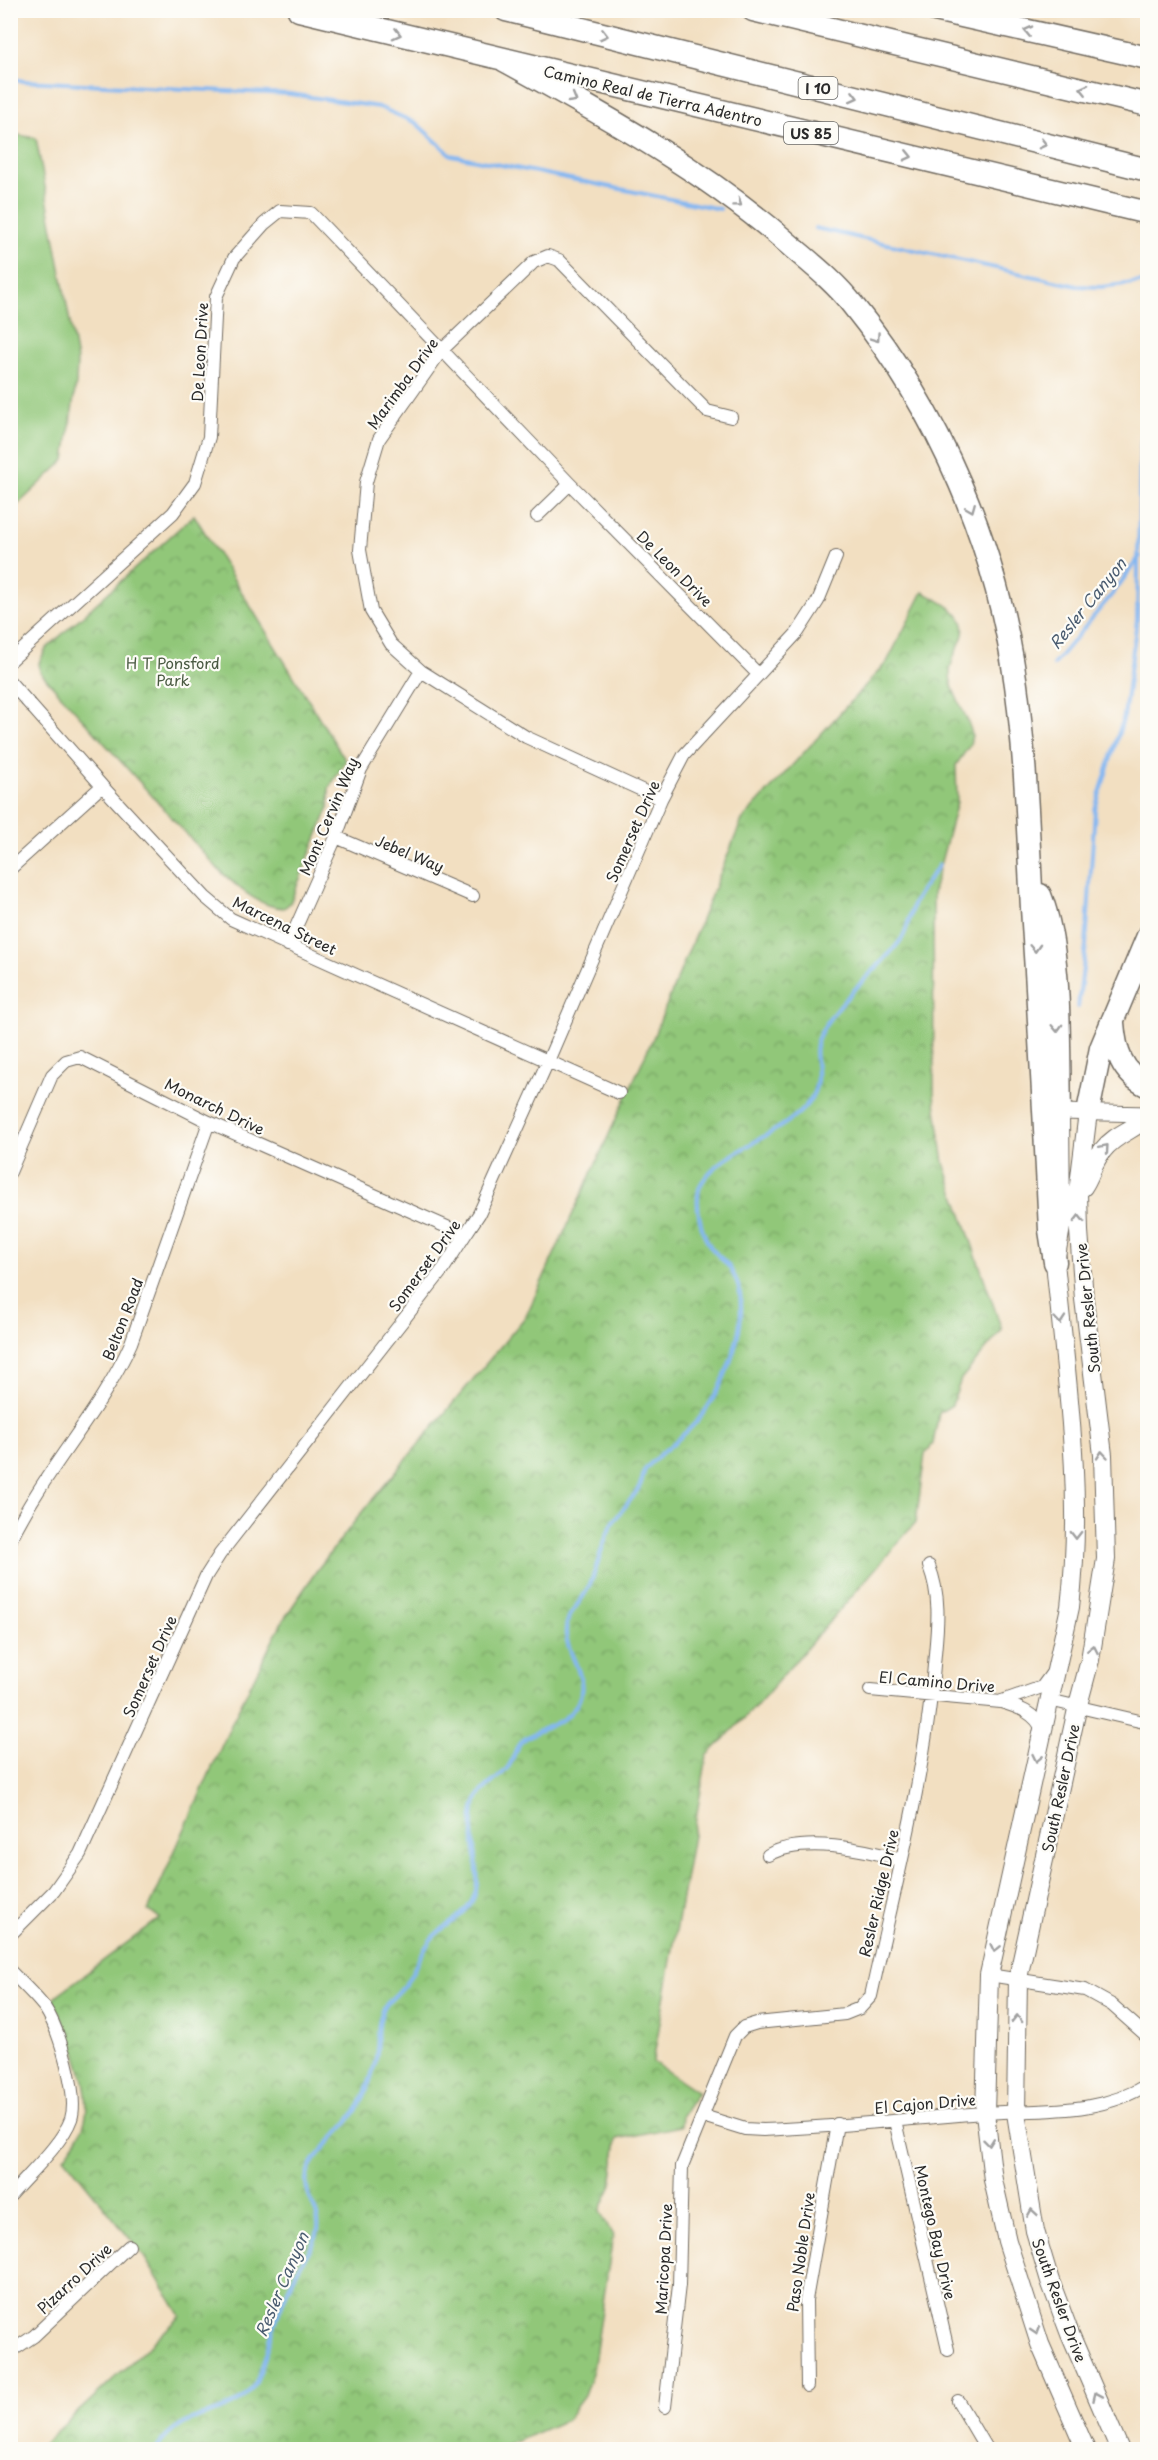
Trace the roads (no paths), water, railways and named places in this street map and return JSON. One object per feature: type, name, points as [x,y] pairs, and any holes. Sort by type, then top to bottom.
[{"type":"highway","name":"Camino Real de Tierra Adentro","points":[[299,10],[1148,213]]},
{"type":"highway","name":"I 10","points":[[506,10],[1138,167]]},
{"type":"highway","points":[[753,10],[1144,104]]},
{"type":"highway","points":[[935,10],[1147,58]]},
{"type":"highway","points":[[504,60],[675,156],[780,235],[851,303],[903,378],[959,478],[979,528],[995,586],[1016,681],[1026,774],[1050,1230],[1055,1262]]},
{"type":"highway","points":[[1030,869],[1048,915],[1054,961],[1060,1112]]},
{"type":"highway","points":[[1088,1112],[1101,1048],[1148,936]]},
{"type":"highway","points":[[1113,1016],[1115,1047],[1124,1066],[1134,1078],[1148,1086]]},
{"type":"main road","name":"South Resler Drive","points":[[1060,1112],[1061,1227],[1055,1262],[1076,1503],[1076,1554],[1070,1607],[989,1975],[985,2113],[993,2180],[1007,2241],[1040,2344],[1086,2450]]},
{"type":"main road","name":"South Resler Drive","points":[[1088,1112],[1078,1193],[1084,1299],[1103,1455],[1107,1522],[1106,1559],[1100,1611],[1018,1978],[1016,2113],[1035,2231],[1044,2261],[1070,2334],[1120,2450]]},
{"type":"main road","points":[[1078,1193],[1089,1179],[1101,1151],[1115,1137],[1140,1125],[1148,1116]]},
{"type":"street","name":"De Leon Drive","points":[[10,661],[173,513],[195,483],[210,437],[216,297],[234,258],[264,224],[280,210],[311,213],[441,351],[758,674]]},
{"type":"street","name":"Marimba Drive","points":[[661,799],[526,737],[421,671],[391,644],[371,611],[360,550],[366,482],[379,439],[441,351],[534,262],[548,256],[559,260],[707,411],[731,417]]},
{"type":"street","points":[[537,516],[570,484]]},
{"type":"street","name":"Somerset Drive","points":[[10,1935],[54,1891],[80,1854],[201,1587],[216,1561],[444,1268],[479,1214],[549,1061],[661,799],[688,750],[798,632],[813,611],[836,557]]},
{"type":"street","name":"Mont Cervin Way","points":[[288,945],[336,837],[361,769],[421,671]]},
{"type":"street","name":"Marcena Street","points":[[10,682],[205,897],[231,919],[619,1093]]},
{"type":"street","points":[[10,869],[102,786]]},
{"type":"street","name":"Jebel Way","points":[[336,837],[473,896]]},
{"type":"street","name":"Monarch Drive","points":[[10,1172],[52,1075],[66,1061],[80,1058],[91,1061],[209,1122],[465,1235]]},
{"type":"street","points":[[1060,1112],[1148,1116]]},
{"type":"street","name":"Belton Road","points":[[10,1541],[33,1499],[118,1372],[131,1343],[209,1122]]},
{"type":"street","name":"Resler Ridge Drive","points":[[703,2116],[735,2036],[744,2027],[757,2023],[845,2014],[860,2008],[871,1996],[921,1774],[932,1695],[939,1603],[936,1585],[929,1566]]},
{"type":"street","points":[[1001,1702],[1042,1687],[1057,1666]]},
{"type":"street","name":"El Camino Drive","points":[[870,1690],[1001,1702]]},
{"type":"street","points":[[1049,1700],[1148,1723]]},
{"type":"street","points":[[1001,1702],[1020,1708],[1034,1718],[1042,1732]]},
{"type":"street","points":[[768,1855],[792,1847],[845,1848],[901,1860]]},
{"type":"street","points":[[10,1971],[45,2008],[53,2023],[60,2043],[73,2102],[71,2119],[62,2134],[10,2196]]},
{"type":"street","points":[[989,1975],[1085,1990],[1112,2005],[1148,2037]]},
{"type":"street","name":"El Cajon Drive","points":[[703,2116],[745,2129],[763,2130],[985,2113],[1016,2113],[1091,2107],[1121,2098],[1148,2084]]},
{"type":"street","name":"Maricopa Drive","points":[[664,2406],[679,2285],[682,2166],[703,2116]]},
{"type":"street","name":"Montego Bay Drive","points":[[895,2121],[948,2350]]},
{"type":"street","name":"Paso Noble Drive","points":[[807,2386],[806,2300],[837,2124]]},
{"type":"street","name":"Pizarro Drive","points":[[10,2352],[34,2336],[129,2247]]},
{"type":"street","points":[[958,2401],[987,2450]]},
{"type":"waterway","points":[[10,78],[23,81],[290,94],[379,107],[416,123],[451,155],[720,209]]},
{"type":"waterway","points":[[815,228],[1077,286],[1101,287],[1142,282],[1148,277]]},
{"type":"waterway","points":[[1078,1007],[1086,945],[1095,809],[1124,716],[1137,620],[1140,454],[1148,391]]},
{"type":"waterway","name":"Resler Canyon","points":[[1053,665],[1114,592],[1140,556]]},
{"type":"waterway","name":"Resler Canyon","points":[[156,2450],[181,2426],[235,2403],[246,2395],[256,2382],[283,2301],[317,2234],[318,2221],[306,2184],[310,2167],[320,2152],[350,2119],[365,2095],[375,2063],[380,2018],[386,2005],[402,1989],[433,1937],[469,1907],[472,1901],[477,1877],[473,1822],[474,1809],[479,1796],[505,1771],[522,1741],[561,1720],[578,1702],[581,1680],[567,1639],[566,1628],[569,1617],[589,1587],[610,1528],[637,1492],[644,1471],[698,1420],[723,1380],[736,1342],[741,1303],[738,1286],[731,1270],[710,1246],[704,1234],[698,1211],[699,1189],[706,1177],[717,1166],[783,1125],[808,1103],[816,1084],[815,1053],[818,1038],[845,999],[900,941],[916,898],[939,865]]},
{"type":"park label","name":"H T Ponsford Park","points":[[173,670]]}]
